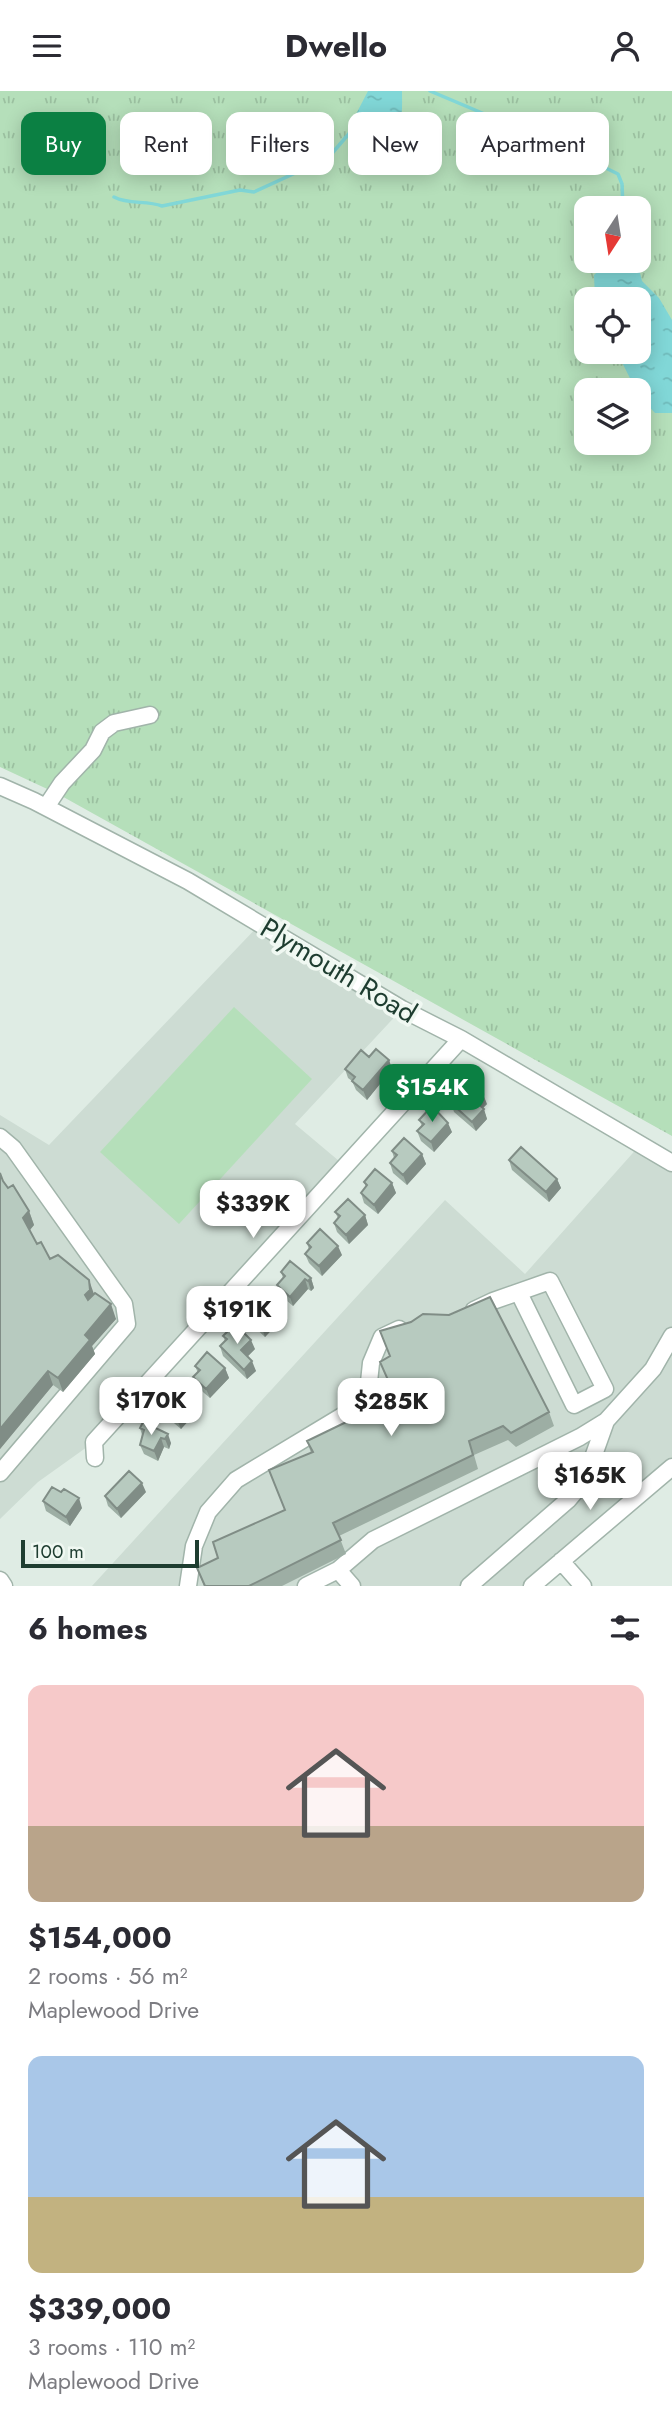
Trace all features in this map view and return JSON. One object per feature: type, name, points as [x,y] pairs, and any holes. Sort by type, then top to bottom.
[{"type":"street","points":[[46,807],[62,783],[93,750],[102,732],[114,723],[150,715]]},
{"type":"street","name":"Plymouth Road","points":[[0,786],[188,881],[402,1009],[461,1039],[672,1163]]},
{"type":"street","points":[[95,1458],[94,1442],[461,1039]]},
{"type":"street","points":[[0,1137],[13,1148],[124,1304],[127,1324],[0,1473]]},
{"type":"street","points":[[463,1317],[493,1301],[550,1281],[605,1389],[625,1399]]},
{"type":"street","points":[[519,1293],[574,1405],[605,1389]]},
{"type":"street","points":[[188,1586],[194,1546],[208,1512],[236,1480],[367,1401],[370,1363],[382,1338],[405,1327],[417,1326]]},
{"type":"street","points":[[306,1586],[338,1570],[373,1541],[580,1437],[606,1421],[653,1369],[672,1336]]},
{"type":"street","points":[[469,1586],[568,1500],[585,1480],[606,1421]]},
{"type":"street","points":[[532,1586],[672,1467]]},
{"type":"street","points":[[561,1561],[583,1586]]},
{"type":"street","points":[[338,1570],[352,1586]]},
{"type":"street","points":[[0,1580],[4,1586]]},
{"type":"shaded area","points":[[261,923],[402,1009],[295,1124],[345,1166],[94,1442],[38,1482],[0,1519],[0,1115],[49,1145]]},
{"type":"shaded area","points":[[640,1145],[672,1163],[672,1467],[532,1586],[92,1586],[445,1200],[525,1274]]},
{"type":"green space","points":[[0,91],[672,91],[672,1136],[58,794],[0,767]]},
{"type":"green space","points":[[234,1007],[312,1079],[179,1224],[100,1152]]},
{"type":"water","points":[[368,91],[402,91],[402,112],[357,112]]},
{"type":"water","points":[[640,273],[642,281],[648,287],[594,287],[594,275]]},
{"type":"water","points":[[651,290],[672,320],[672,413],[655,413],[651,409],[651,378],[630,378],[623,364],[651,364]]},
{"type":"building","points":[[376,1049],[389,1060],[363,1090],[352,1081],[355,1077],[345,1069],[361,1050],[369,1057]]},
{"type":"building","points":[[470,1082],[483,1094],[476,1102],[484,1109],[472,1122],[451,1103]]},
{"type":"building","points":[[432,1106],[448,1123],[431,1142],[417,1131],[424,1124],[419,1120]]},
{"type":"building","points":[[404,1138],[422,1154],[403,1175],[390,1163],[397,1155],[392,1151]]},
{"type":"building","points":[[521,1147],[557,1179],[546,1192],[509,1160]]},
{"type":"building","points":[[375,1169],[392,1183],[374,1205],[361,1193],[367,1185],[364,1182]]},
{"type":"building","points":[[0,1173],[8,1188],[13,1185],[29,1211],[23,1218],[37,1244],[41,1242],[50,1259],[58,1255],[89,1280],[90,1290],[85,1295],[88,1300],[95,1293],[111,1304],[85,1335],[90,1340],[58,1378],[48,1371],[0,1429]]},
{"type":"building","points":[[348,1199],[365,1215],[346,1235],[334,1223],[340,1216],[335,1212]]},
{"type":"building","points":[[320,1229],[338,1246],[319,1266],[305,1254],[311,1247],[307,1243]]},
{"type":"building","points":[[290,1261],[311,1278],[308,1281],[305,1279],[290,1297],[277,1285],[285,1276],[281,1272]]},
{"type":"building","points":[[262,1292],[280,1309],[262,1328],[249,1316],[256,1309],[251,1304]]},
{"type":"building","points":[[490,1297],[549,1412],[511,1433],[503,1426],[469,1441],[473,1455],[333,1523],[341,1540],[249,1586],[205,1586],[197,1568],[218,1558],[213,1542],[285,1510],[269,1470],[313,1452],[307,1441],[396,1398],[380,1362],[390,1356],[380,1331],[411,1322],[423,1314],[449,1315]]},
{"type":"building","points":[[235,1324],[251,1340],[241,1350],[252,1361],[244,1370],[220,1346],[227,1339],[223,1336]]},
{"type":"building","points":[[207,1352],[225,1368],[206,1389],[193,1377],[200,1370],[195,1366]]},
{"type":"building","points":[[178,1382],[196,1398],[177,1420],[164,1408],[172,1400],[167,1396]]},
{"type":"building","points":[[143,1422],[168,1434],[165,1439],[161,1438],[154,1451],[140,1445],[144,1430],[140,1428]]},
{"type":"building","points":[[129,1471],[142,1483],[117,1509],[105,1496]]},
{"type":"building","points":[[52,1487],[61,1492],[64,1489],[79,1498],[66,1517],[43,1501]]},
{"type":"waterway","points":[[430,91],[480,112]]},
{"type":"waterway","points":[[114,197],[162,206],[240,190],[254,192],[328,158],[348,135]]},
{"type":"waterway","points":[[609,170],[618,174],[622,196]]}]
